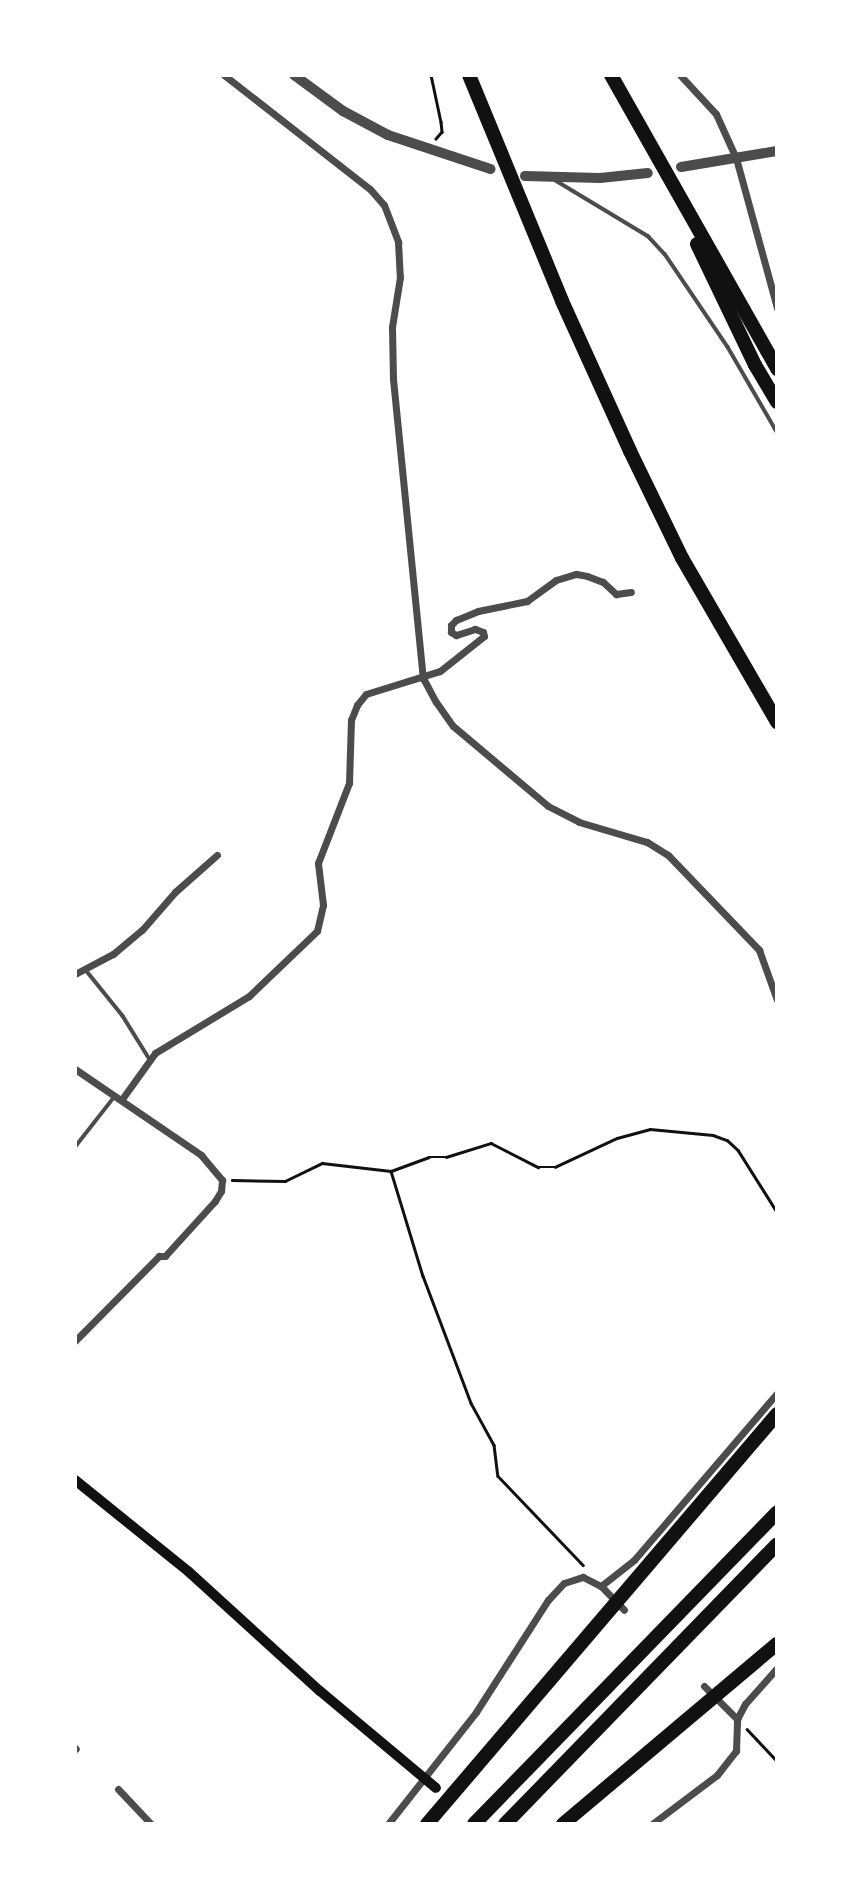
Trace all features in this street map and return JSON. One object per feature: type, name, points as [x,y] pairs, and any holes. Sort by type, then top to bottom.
[{"type":"highway","points":[[469,75],[562,301],[630,451],[682,558],[777,722]]},
{"type":"highway","points":[[611,75],[777,369]]},
{"type":"highway","points":[[674,188],[709,273],[777,402]]},
{"type":"highway","points":[[745,667],[777,730]]},
{"type":"highway","points":[[427,1824],[583,1638],[777,1414]]},
{"type":"highway","points":[[474,1824],[777,1512]]},
{"type":"highway","points":[[505,1824],[777,1544]]},
{"type":"highway","points":[[563,1824],[777,1644]]},
{"type":"main road","points":[[75,1480],[189,1572],[320,1691],[436,1788]]},
{"type":"street","points":[[224,75],[370,189],[384,205],[398,242],[400,276],[391,349],[423,678],[453,726],[548,807],[579,822],[648,842],[689,874],[759,950],[777,1000]]},
{"type":"street","points":[[294,75],[344,111],[388,135],[491,169]]},
{"type":"street","points":[[680,75],[716,114],[736,158],[777,309]]},
{"type":"street","points":[[681,167],[777,151]]},
{"type":"street","points":[[525,176],[600,178],[648,173]]},
{"type":"street","points":[[119,1097],[149,1058],[249,996],[317,931],[323,905],[318,863],[349,783],[348,738],[354,711],[366,694],[423,678],[463,655],[484,636],[480,629],[456,635],[452,632],[451,625],[467,615],[527,601],[556,580],[576,574],[603,582],[616,594],[631,592]]},
{"type":"street","points":[[75,974],[113,954],[142,930],[174,892],[217,855]]},
{"type":"street","points":[[75,1069],[201,1156],[222,1180],[221,1191],[215,1201],[165,1256],[159,1256],[75,1341]]},
{"type":"street","points":[[601,1586],[635,1560],[777,1392]]},
{"type":"street","points":[[388,1824],[507,1668],[548,1600],[564,1583],[583,1577],[601,1586],[624,1609]]},
{"type":"street","points":[[652,1824],[717,1775],[736,1751],[737,1719],[745,1704],[777,1668]]},
{"type":"street","points":[[704,1686],[737,1719]]},
{"type":"street","points":[[118,1789],[151,1824]]},
{"type":"lane","points":[[547,175],[648,236],[665,254],[728,347],[777,432]]},
{"type":"lane","points":[[85,969],[123,1016],[149,1058]]},
{"type":"lane","points":[[75,1147],[119,1097]]},
{"type":"path","points":[[427,149],[442,132],[431,75]]},
{"type":"path","points":[[222,1180],[285,1181],[322,1163],[391,1171],[429,1157],[460,1154],[485,1144],[500,1146],[546,1168],[569,1163],[581,1154],[635,1132],[650,1129],[713,1135],[727,1140],[738,1150],[777,1212]]},
{"type":"path","points":[[391,1171],[428,1289],[471,1403],[494,1445],[498,1476],[587,1569],[583,1577]]},
{"type":"path","points":[[737,1719],[777,1761]]}]
